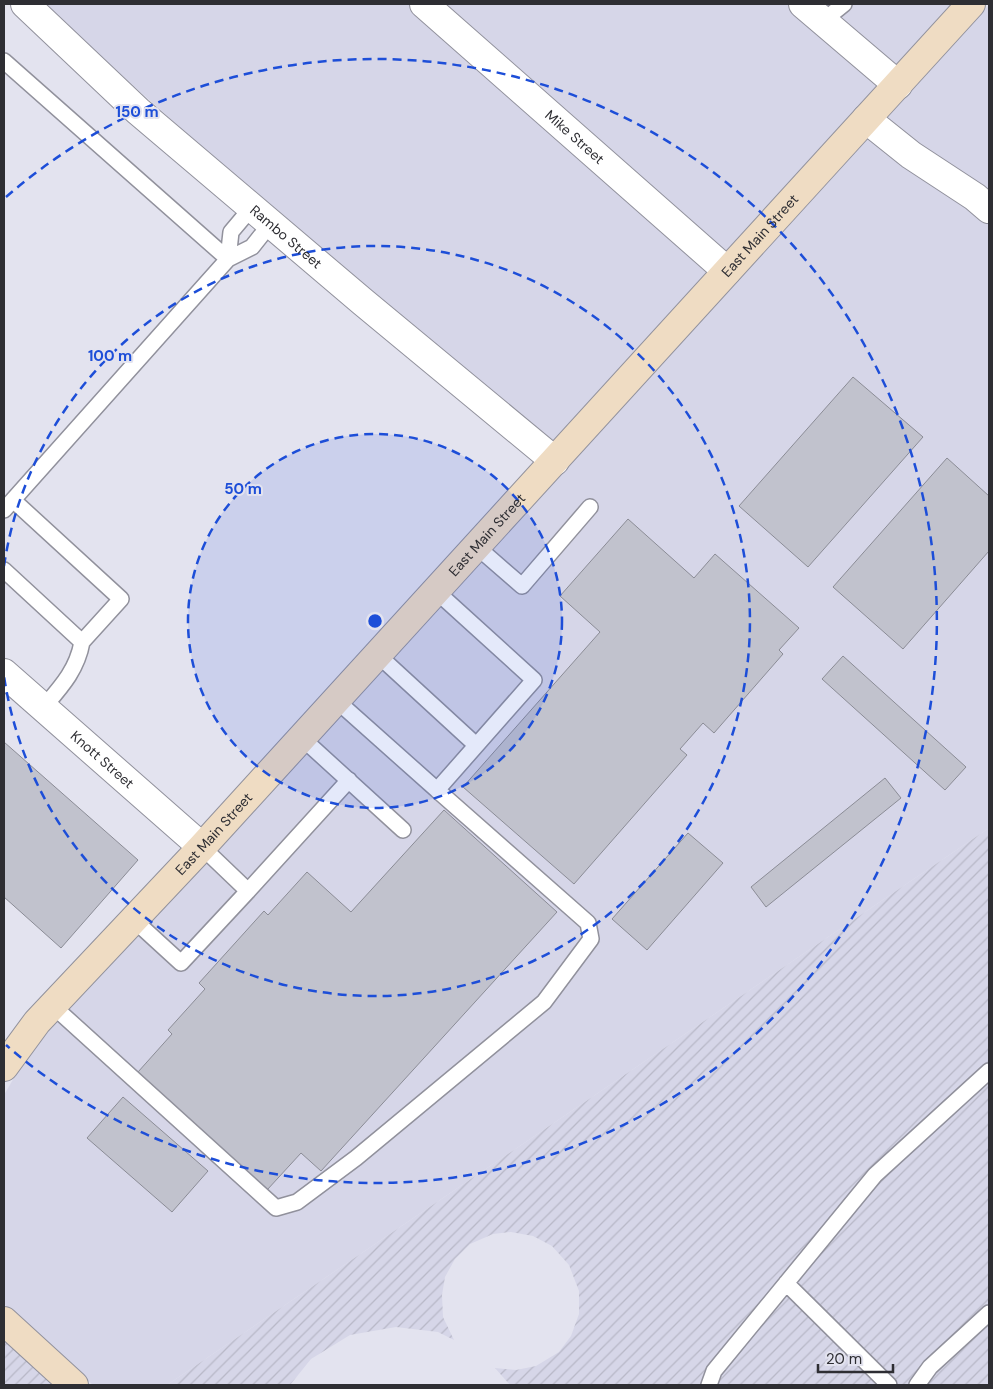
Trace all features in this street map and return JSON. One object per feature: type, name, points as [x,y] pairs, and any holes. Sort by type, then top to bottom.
[{"type":"main road","name":"East Main Street","points":[[4,1067],[37,1022],[202,847],[972,4]]},
{"type":"main road","points":[[4,1321],[74,1385]]},
{"type":"street","name":"Rambo Street","points":[[24,4],[138,111],[555,461]]},
{"type":"street","name":"Mike Street","points":[[424,4],[727,271]]},
{"type":"street","points":[[813,12],[898,85]]},
{"type":"street","points":[[866,119],[911,155],[975,197],[989,209]]},
{"type":"street","name":"Knott Street","points":[[4,673],[202,847]]},
{"type":"lane","points":[[813,12],[844,4]]},
{"type":"lane","points":[[4,61],[228,259]]},
{"type":"lane","points":[[43,708],[70,677],[79,656],[82,642],[120,599],[8,505],[228,259],[252,247],[261,215]]},
{"type":"lane","points":[[228,259],[231,232],[261,215]]},
{"type":"lane","points":[[476,546],[522,586],[590,507]]},
{"type":"lane","points":[[4,570],[82,642]]},
{"type":"lane","points":[[436,591],[534,680],[437,790]]},
{"type":"lane","points":[[378,655],[476,745]]},
{"type":"lane","points":[[53,1006],[276,1208],[297,1202],[356,1158],[544,1002],[591,940],[588,923],[336,700]]},
{"type":"lane","points":[[302,738],[404,830]]},
{"type":"lane","points":[[134,920],[181,963],[349,780]]},
{"type":"lane","points":[[202,847],[248,891]]},
{"type":"lane","points":[[709,1385],[714,1371],[875,1175],[989,1071]]},
{"type":"lane","points":[[786,1283],[889,1385]]},
{"type":"lane","points":[[917,1385],[930,1367],[989,1313]]},
{"type":"shaded area","points":[[42,4],[951,4],[543,452]]},
{"type":"shaded area","points":[[989,5],[989,828],[167,1385],[93,1385],[4,1304],[4,1095],[15,1076],[48,1032],[212,857]]},
{"type":"shaded area","points":[[989,828],[989,1385],[510,1385],[495,1368],[516,1370],[536,1366],[559,1352],[571,1336],[579,1314],[579,1291],[569,1265],[552,1246],[533,1236],[511,1232],[493,1234],[470,1244],[455,1259],[445,1277],[442,1295],[443,1317],[454,1340],[438,1332],[396,1327],[350,1335],[311,1359],[290,1385],[167,1385]]},
{"type":"shaded area","points":[[4,1338],[55,1385],[4,1385]]},
{"type":"building","points":[[853,377],[923,437],[808,567],[739,506]]},
{"type":"building","points":[[947,458],[989,496],[989,551],[903,649],[833,587]]},
{"type":"building","points":[[628,519],[694,578],[715,554],[799,628],[779,650],[783,654],[714,733],[703,723],[680,749],[687,755],[574,884],[463,787],[600,632],[560,596]]},
{"type":"building","points":[[843,656],[966,767],[945,790],[822,679]]},
{"type":"building","points":[[4,742],[138,860],[61,948],[4,897]]},
{"type":"building","points":[[885,778],[901,798],[766,907],[751,887]]},
{"type":"building","points":[[444,810],[557,912],[321,1171],[301,1153],[267,1190],[138,1072],[172,1034],[168,1030],[205,989],[199,983],[264,911],[268,915],[307,872],[351,912]]},
{"type":"building","points":[[688,833],[723,863],[647,950],[612,919]]},
{"type":"building","points":[[123,1097],[208,1171],[172,1212],[87,1138]]}]
